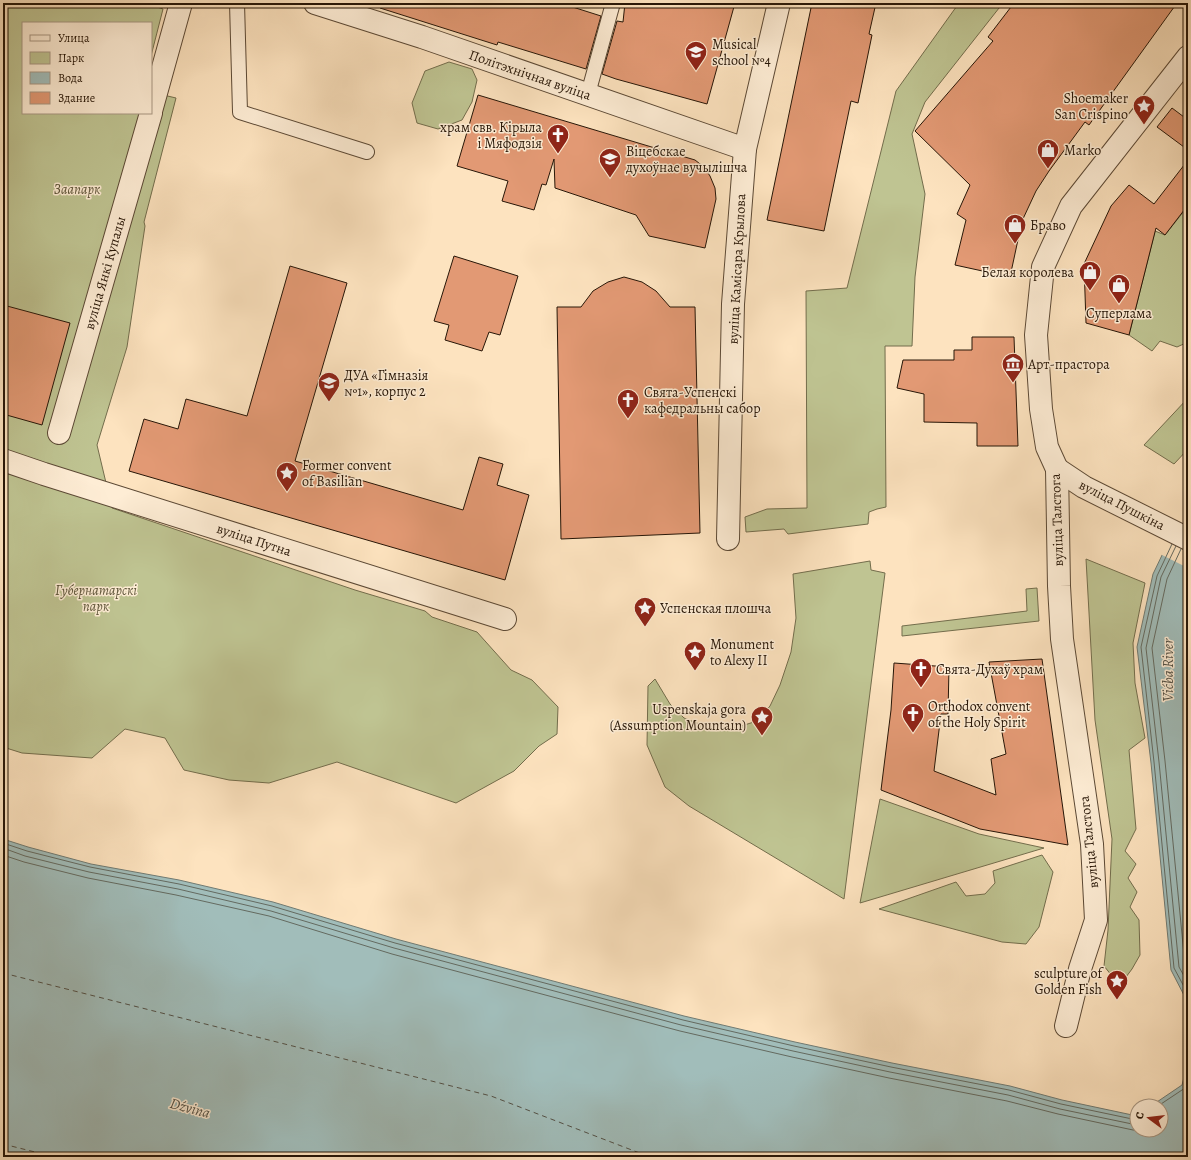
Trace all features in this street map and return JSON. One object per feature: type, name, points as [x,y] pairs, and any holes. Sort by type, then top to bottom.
[{"type":"street","name":"вуліца Янкі Купалы","points":[[152,108],[181,3]]},
{"type":"street","name":"Політэхнічная вуліца","points":[[315,3],[422,37],[745,149]]},
{"type":"street","name":"вуліца Камісара Крылова","points":[[728,539],[733,304],[745,149],[779,3]]},
{"type":"street","name":"вуліца Талстога","points":[[1066,1026],[1080,969],[1096,920],[1092,844],[1062,639],[1059,586],[1057,470],[1047,447],[1041,409],[1036,335],[1044,267],[1071,206],[1188,57]]},
{"type":"street","name":"вуліца Янкі Купалы","points":[[59,433],[150,114]]},
{"type":"street","name":"вуліца Путна","points":[[3,460],[505,620]]},
{"type":"street","name":"вуліца Пушкіна","points":[[1057,470],[1084,487],[1188,539]]},
{"type":"lane","points":[[237,3],[240,112],[367,152]]},
{"type":"lane","points":[[588,94],[614,3]]},
{"type":"green space","points":[[3,3],[146,3],[163,9],[152,52],[152,22],[22,22],[22,114],[152,114],[152,92],[176,98],[144,222],[145,226],[127,347],[97,445],[112,508],[355,590],[425,611],[432,617],[477,632],[511,670],[532,680],[558,707],[557,734],[539,746],[514,771],[456,803],[337,762],[269,783],[229,780],[184,770],[165,738],[125,729],[92,758],[22,753],[3,747]]},
{"type":"green space","points":[[959,3],[1003,3],[925,102],[912,134],[925,194],[915,277],[912,346],[885,346],[886,507],[869,512],[868,524],[788,534],[784,529],[746,532],[745,517],[767,509],[807,508],[806,291],[847,288],[896,91]]},
{"type":"green space","points":[[449,62],[472,69],[477,80],[472,102],[462,120],[438,129],[417,123],[412,103],[425,71]]},
{"type":"green space","points":[[1188,206],[1188,307],[1186,310],[1188,312],[1188,342],[1177,347],[1160,341],[1152,351],[1129,335],[1155,231],[1165,235]]},
{"type":"green space","points":[[1188,398],[1188,449],[1174,464],[1144,445]]},
{"type":"green space","points":[[1086,559],[1145,583],[1133,643],[1135,683],[1145,738],[1129,750],[1136,829],[1125,851],[1136,864],[1128,878],[1137,892],[1130,907],[1139,920],[1140,955],[1126,977],[1112,976],[1104,966],[1108,930],[1112,839],[1095,720]]},
{"type":"green space","points":[[870,561],[871,570],[885,573],[844,899],[689,806],[665,787],[647,745],[648,686],[655,679],[670,704],[684,718],[704,726],[724,729],[735,728],[757,721],[770,706],[780,685],[791,652],[796,618],[793,574]]},
{"type":"green space","points":[[1037,588],[1039,621],[902,636],[902,626],[1027,611],[1026,589]]},
{"type":"green space","points":[[880,799],[979,834],[1044,848],[860,903]]},
{"type":"green space","points":[[1042,855],[1053,872],[1039,927],[1026,944],[1002,942],[879,909],[956,882],[966,896],[985,894],[995,883],[993,871]]},
{"type":"water","name":"Vićba River","points":[[1188,501],[1188,1003],[1171,970],[1151,763],[1137,647],[1153,574]]},
{"type":"water","name":"Dźvina","points":[[3,839],[91,864],[179,880],[273,902],[396,939],[684,1016],[892,1063],[1010,1086],[1062,1100],[1129,1114],[1129,1138],[1169,1138],[1169,1098],[1163,1098],[1182,1085],[1188,1062],[1188,1157],[3,1157]]},
{"type":"pier","points":[[1185,503],[1188,505],[1188,568],[1160,554]]},
{"type":"building","points":[[381,3],[560,3],[601,16],[586,69],[498,42],[497,45],[380,8]]},
{"type":"building","points":[[625,3],[735,3],[707,104],[602,74],[617,21],[623,22]]},
{"type":"building","points":[[812,3],[876,3],[869,34],[872,35],[858,103],[851,101],[824,231],[767,220]]},
{"type":"building","points":[[1014,3],[1177,3],[1089,125],[1085,122],[1036,191],[1022,221],[1010,277],[955,265],[966,220],[957,214],[970,185],[915,131],[993,41],[988,37]]},
{"type":"building","name":"Віцебскае духоўнае вучылішча","points":[[478,95],[695,160],[704,167],[715,188],[716,199],[705,248],[649,236],[636,215],[555,188],[554,159],[546,185],[542,184],[534,210],[502,201],[508,181],[457,166]]},
{"type":"building","points":[[1172,108],[1188,120],[1188,150],[1157,127]]},
{"type":"building","points":[[1188,160],[1188,205],[1165,235],[1156,228],[1129,335],[1086,323],[1084,264],[1111,206],[1129,185],[1154,204]]},
{"type":"building","points":[[454,256],[518,276],[500,335],[489,332],[482,351],[445,340],[449,325],[434,321]]},
{"type":"building","points":[[290,266],[347,283],[295,461],[463,510],[479,457],[503,464],[497,485],[529,495],[505,580],[129,471],[144,419],[178,429],[186,399],[247,416]]},
{"type":"building","name":"Свята-Успенскі кафедральны сабор","points":[[624,277],[642,282],[656,291],[670,307],[695,307],[700,533],[561,539],[557,307],[581,307],[593,291],[608,282]]},
{"type":"building","points":[[7,306],[70,323],[42,425],[3,414],[3,322]]},
{"type":"building","points":[[972,337],[1014,337],[1018,446],[977,446],[977,423],[924,422],[924,394],[897,388],[903,360],[954,360],[954,350],[972,350]]},
{"type":"building","name":"Orthodox convent of the Holy Spirit","points":[[1042,659],[1068,845],[980,829],[881,790],[891,710],[894,663],[949,667],[948,714],[941,714],[934,771],[996,795],[991,759],[1006,754],[989,662]]},
{"type":"ferry route","points":[[3,973],[491,1096],[650,1157]]},
{"type":"ferry route","points":[[3,1144],[55,1157]]},
{"type":"place","name":"Musical school №4","points":[[696,72]]},
{"type":"place","name":"Shoemaker San Crispino","points":[[1144,126]]},
{"type":"place","name":"храм свв. Кірыла і Мяфодзія","points":[[558,154]]},
{"type":"place","name":"Marko","points":[[1048,170]]},
{"type":"place","name":"Віцебскае духоўнае вучылішча","points":[[610,178]]},
{"type":"place","name":"Браво","points":[[1015,244]]},
{"type":"place","name":"Белая королева","points":[[1090,292]]},
{"type":"place","name":"Суперлама","points":[[1119,304]]},
{"type":"place","name":"Арт-прастора","points":[[1013,384]]},
{"type":"place","name":"ДУА «Гімназія №1», корпус 2","points":[[329,402]]},
{"type":"place","name":"Свята-Успенскі кафедральны сабор","points":[[628,420]]},
{"type":"place","name":"Former convent of Basilian","points":[[287,492]]},
{"type":"place","name":"Успенская плошча","points":[[645,628]]},
{"type":"place","name":"Monument to Alexy II","points":[[695,672]]},
{"type":"place","name":"Свята-Духаў храм","points":[[921,688]]},
{"type":"place","name":"Orthodox convent of the Holy Spirit","points":[[913,734]]},
{"type":"place","name":"Uspenskaja gora (Assumption Mountain)","points":[[762,736]]},
{"type":"place","name":"sculpture of Golden Fish","points":[[1117,1000]]},
{"type":"park label","name":"Заапарк","points":[[77,189]]},
{"type":"park label","name":"Губернатарскі парк","points":[[96,598]]}]
